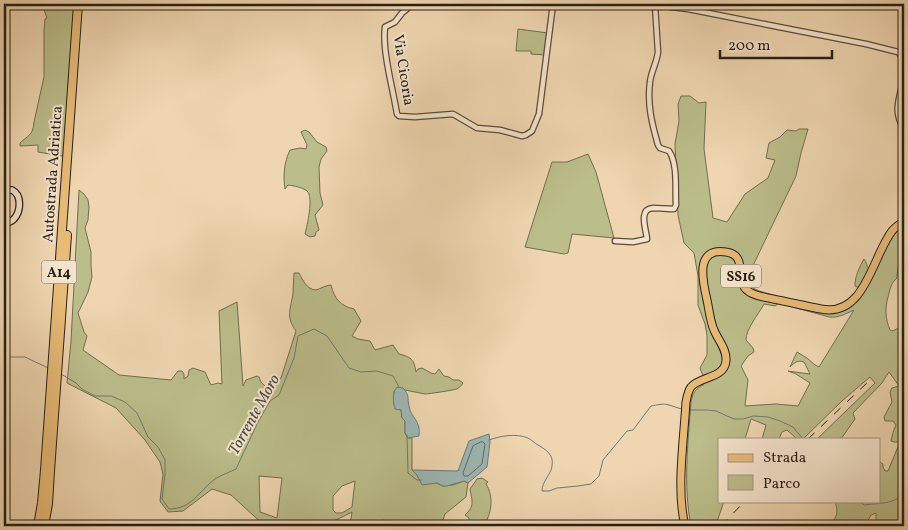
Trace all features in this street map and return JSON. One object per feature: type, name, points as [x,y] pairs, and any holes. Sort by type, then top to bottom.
[{"type":"highway","name":"Autostrada Adriatica","points":[[44,526],[48,504],[79,18],[78,4]]},
{"type":"highway","name":"Autostrada Adriatica","points":[[38,526],[45,470],[79,18],[82,4]]},
{"type":"main road","name":"SS16","points":[[685,526],[681,506],[681,487],[688,392],[692,386],[720,372],[725,364],[726,354],[713,329],[703,281],[703,263],[710,254],[722,251],[729,252],[736,257],[740,264],[742,283],[749,292],[759,296],[821,309],[836,310],[849,305],[856,298],[893,230],[904,221]]},
{"type":"street","name":"Via Cicoria","points":[[407,9],[395,22],[385,27],[384,33],[397,114],[399,116],[415,117],[453,114],[477,128],[500,130],[522,136],[532,131],[539,114],[553,4]]},
{"type":"street","points":[[647,4],[698,11],[866,44],[898,52],[903,55],[904,65]]},
{"type":"street","points":[[615,241],[633,242],[647,239],[644,215],[648,210],[653,208],[674,209],[676,205],[675,170],[672,157],[669,151],[660,148],[658,145],[649,108],[650,81],[658,52],[655,5]]},
{"type":"street","points":[[904,78],[898,108],[899,122],[904,129]]},
{"type":"street","points":[[4,189],[12,190],[17,195],[20,205],[13,220],[4,224]]},
{"type":"green space","points":[[42,4],[75,4],[65,155],[62,156],[38,152],[38,145],[20,146],[20,143],[33,130],[44,77],[44,31],[45,19],[47,18]]},
{"type":"green space","points":[[518,29],[548,33],[545,55],[531,54],[531,51],[516,51]]},
{"type":"green space","points":[[681,96],[690,96],[699,103],[706,102],[704,149],[713,218],[727,222],[745,194],[768,178],[775,160],[766,158],[769,143],[780,137],[787,130],[808,129],[796,176],[747,278],[749,284],[759,291],[829,308],[840,306],[850,300],[859,288],[855,286],[856,279],[864,259],[869,269],[875,270],[891,240],[904,224],[904,237],[897,278],[890,289],[886,317],[892,331],[904,326],[904,526],[880,523],[876,520],[876,513],[871,515],[865,526],[826,526],[836,516],[835,502],[880,502],[880,462],[883,464],[885,471],[888,471],[900,442],[891,441],[896,425],[893,421],[885,421],[884,417],[892,402],[890,392],[892,388],[899,386],[889,372],[882,383],[853,413],[855,419],[842,438],[818,438],[875,383],[870,377],[804,438],[796,438],[787,430],[782,432],[779,438],[762,438],[766,425],[751,419],[745,438],[718,438],[718,502],[724,502],[718,519],[711,526],[691,526],[687,480],[691,402],[695,392],[703,385],[703,376],[700,368],[707,355],[707,335],[698,305],[698,276],[694,253],[684,243],[678,215],[675,144],[679,121],[678,104]],"holes":[[[764,304],[775,306],[778,304],[829,317],[839,316],[854,310],[819,367],[797,352],[790,367],[797,362],[804,362],[810,374],[788,371],[810,383],[798,406],[776,404],[745,406],[748,380],[741,366],[748,356],[754,352],[746,340],[747,336],[750,327]]]},
{"type":"green space","points":[[305,130],[317,142],[326,147],[327,151],[321,159],[319,167],[320,193],[323,205],[315,215],[319,230],[315,236],[310,237],[305,234],[309,212],[309,194],[307,191],[295,186],[288,185],[285,189],[284,179],[285,164],[290,150],[306,149],[307,145],[301,132]]},
{"type":"green space","points":[[588,154],[596,172],[614,238],[572,234],[568,253],[564,254],[525,247],[552,162],[567,162]]},
{"type":"green space","points":[[79,190],[88,200],[88,220],[85,228],[91,252],[92,277],[88,292],[78,313],[87,336],[83,350],[119,375],[171,380],[178,371],[182,371],[184,379],[188,376],[189,370],[193,368],[205,372],[211,385],[222,384],[219,311],[237,302],[243,386],[246,380],[257,376],[266,387],[271,388],[281,378],[296,331],[290,317],[294,273],[299,273],[305,284],[313,290],[331,285],[338,301],[354,309],[361,321],[352,336],[370,341],[375,350],[393,345],[399,354],[411,359],[416,372],[422,368],[435,374],[439,369],[444,376],[463,383],[457,389],[427,394],[403,388],[394,391],[394,405],[401,410],[402,418],[405,421],[405,433],[408,438],[412,438],[412,470],[422,484],[437,483],[443,486],[464,481],[468,483],[466,497],[445,514],[441,526],[391,526],[391,522],[383,520],[381,526],[350,526],[352,512],[332,521],[331,526],[265,526],[231,495],[212,489],[183,511],[168,512],[160,501],[163,474],[160,462],[145,440],[116,408],[67,383]],"holes":[[[259,476],[282,478],[277,518],[260,512]],[[355,481],[352,507],[342,513],[336,513],[333,510],[333,496],[342,486]]]},
{"type":"green space","points":[[482,478],[488,482],[486,484],[491,500],[490,511],[483,526],[469,526],[469,518],[465,515],[472,506],[470,489],[477,479]]},
{"type":"water","points":[[397,387],[403,388],[407,393],[410,410],[419,426],[419,436],[408,438],[405,433],[405,421],[402,418],[401,410],[395,409],[394,394]]},
{"type":"water","points":[[489,434],[487,467],[468,483],[464,481],[447,486],[437,483],[422,485],[412,470],[458,471],[469,441]]},
{"type":"waterway","name":"Torrente Moro","points":[[61,374],[95,396],[111,396],[125,402],[137,413],[148,437],[158,447],[165,460],[162,499],[169,509],[189,503],[215,479],[236,469],[270,401],[279,395],[294,358],[298,336],[314,329],[327,336],[349,368],[361,372],[377,371],[393,376],[399,387]]},
{"type":"waterway","name":"Torrente Moro","points":[[4,357],[25,357],[48,368]]},
{"type":"waterway","name":"Torrente Moro","points":[[489,440],[498,437],[523,436],[551,455],[552,466],[543,484],[542,491],[549,491],[557,488],[591,484],[599,476],[603,460],[627,431],[633,430],[651,406],[664,404],[682,409]]},
{"type":"waterway","name":"Torrente Moro","points":[[688,410],[716,411],[734,419],[753,416],[768,417],[793,427],[802,438]]},
{"type":"waterway","name":"Torrente Moro","points":[[407,435],[408,473],[417,480],[421,480]]},
{"type":"waterway","name":"Torrente Moro","points":[[860,502],[864,505],[886,503],[901,496],[904,492]]},
{"type":"railway","points":[[809,438],[870,380]]},
{"type":"railway","points":[[721,526],[744,502]]}]
